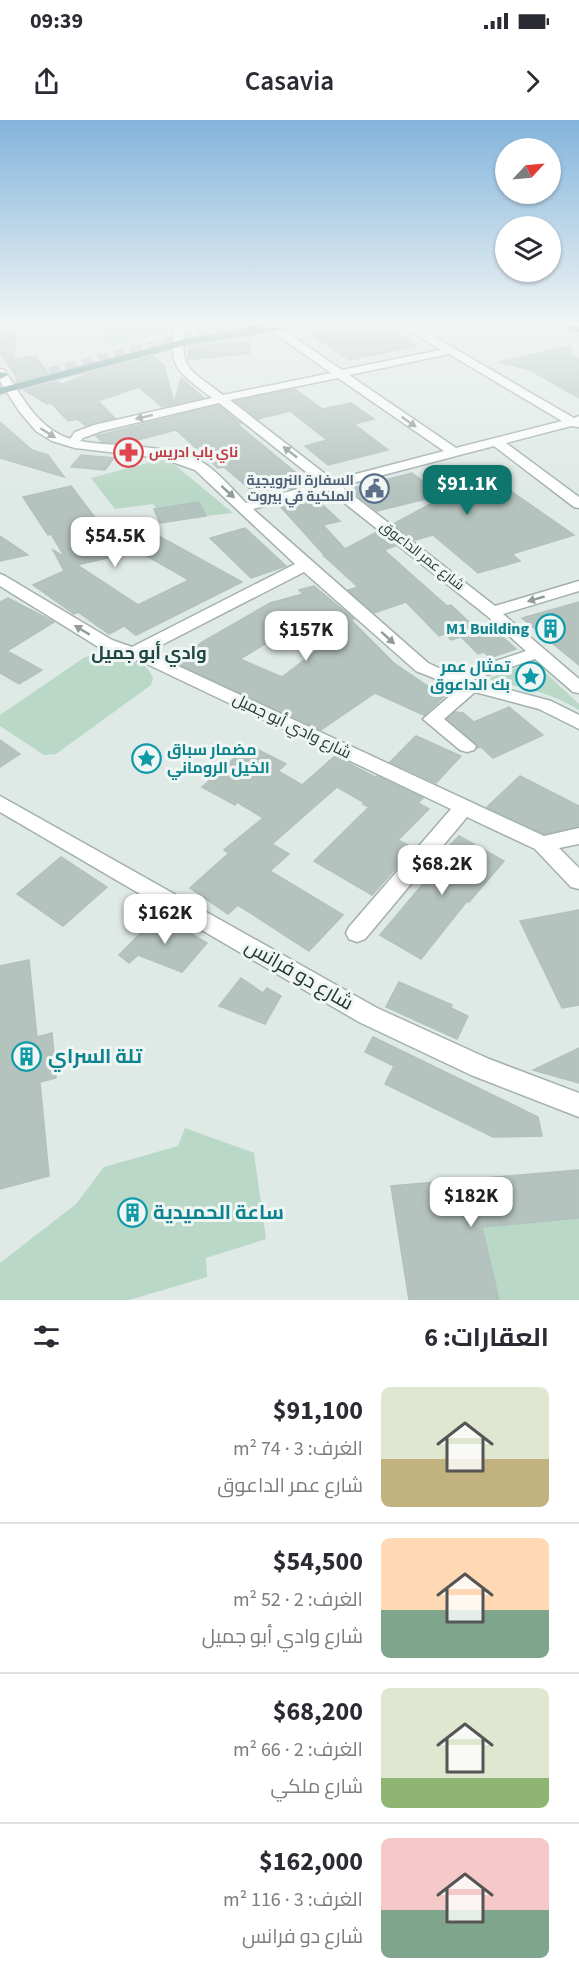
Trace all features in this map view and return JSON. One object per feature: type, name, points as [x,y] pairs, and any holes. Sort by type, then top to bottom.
[{"type":"street","name":"شارع عمر الداعوق","points":[[197,380],[492,612],[579,688]]},
{"type":"street","points":[[73,443],[79,435],[98,428],[311,380]]},
{"type":"street","points":[[349,380],[453,452]]},
{"type":"street","points":[[502,380],[577,421]]},
{"type":"street","points":[[510,380],[577,421]]},
{"type":"street","points":[[3,381],[24,411],[41,429],[54,438],[73,443],[150,452],[188,461],[206,471],[309,568],[412,659],[434,673],[453,681],[545,705],[579,723]]},
{"type":"street","points":[[246,507],[577,421]]},
{"type":"street","points":[[495,441],[579,504]]},
{"type":"street","points":[[143,655],[309,568]]},
{"type":"street","points":[[492,612],[579,586]]},
{"type":"street","name":"شارع وادي أبو جميل","points":[[4,587],[106,644],[143,655],[542,844],[579,880]]},
{"type":"street","points":[[453,681],[539,652]]},
{"type":"street","points":[[467,746],[432,719],[472,686]]},
{"type":"street","name":"شارع دو فرانس","points":[[0,803],[368,1015],[480,1067],[579,1105]]},
{"type":"street","points":[[357,933],[463,808]]},
{"type":"street","points":[[542,844],[579,836]]},
{"type":"green space","points":[[159,460],[175,465],[233,513],[206,516],[199,502],[157,509],[153,504],[115,509],[91,478]]},
{"type":"green space","points":[[109,652],[123,654],[140,662],[153,678],[151,685],[56,754],[44,755],[0,726],[0,715],[85,657]]},
{"type":"green space","points":[[528,663],[536,664],[579,704],[579,710],[548,695],[493,682],[490,678]]},
{"type":"green space","points":[[185,1128],[254,1153],[266,1239],[206,1258],[207,1277],[129,1300],[0,1300],[0,1263],[76,1204],[104,1167],[178,1146]]},
{"type":"green space","points":[[579,1218],[579,1300],[499,1300],[482,1227]]},
{"type":"building","points":[[72,380],[168,380],[174,403],[180,380],[183,380],[204,398],[162,407],[139,387],[98,401],[115,418],[86,426],[77,419],[68,421],[51,403],[47,404],[24,390],[56,382],[62,384]]},
{"type":"building","points":[[548,380],[579,380],[579,398]]},
{"type":"building","points":[[295,389],[322,409],[351,403],[374,419],[354,424],[388,450],[328,465],[305,446],[327,440],[290,411],[258,419],[235,401]]},
{"type":"building","points":[[218,405],[240,423],[236,423],[301,477],[293,479],[301,486],[257,495],[224,467],[218,468],[176,430],[126,443],[102,442],[96,436]]},
{"type":"building","points":[[0,422],[32,450],[48,455],[64,477],[0,458]]},
{"type":"building","points":[[81,455],[114,458],[105,470],[71,467]]},
{"type":"building","points":[[479,469],[574,535],[512,554],[520,561],[478,573],[433,535],[415,540],[393,524],[436,501],[434,497],[377,511],[349,489],[412,473],[425,483]]},
{"type":"building","points":[[71,486],[109,536],[116,535],[128,553],[77,565],[138,605],[189,580],[133,548],[159,536],[242,582],[136,635],[124,626],[109,634],[78,612],[74,614],[33,585],[64,571],[53,550],[65,557],[23,497]]},
{"type":"building","points":[[313,496],[340,521],[323,525],[345,549],[377,532],[395,546],[384,550],[447,606],[451,605],[482,634],[495,630],[516,649],[490,658],[484,652],[478,654],[461,637],[451,640],[445,634],[439,636],[406,602],[374,613],[348,590],[358,587],[324,556],[279,505]]},
{"type":"building","points":[[199,502],[206,516],[160,523],[154,509]]},
{"type":"building","points":[[245,528],[286,566],[251,578],[210,538]]},
{"type":"building","points":[[0,536],[28,555],[0,561]]},
{"type":"building","points":[[314,586],[354,619],[351,620],[394,663],[426,685],[447,694],[424,715],[375,693],[321,730],[176,663],[202,642],[270,603],[303,594],[299,590]],"holes":[[[301,622],[324,645],[282,677],[240,659]]]},
{"type":"building","points":[[8,598],[54,622],[7,651],[42,670],[19,684],[0,673],[0,602]]},
{"type":"building","name":"M1 Building","points":[[579,602],[579,665],[522,618]]},
{"type":"building","points":[[509,707],[543,735],[493,758],[481,747],[477,748],[477,744],[447,719],[455,712],[463,713],[474,722]]},
{"type":"building","points":[[416,736],[461,756],[436,783],[390,762]]},
{"type":"building","points":[[0,740],[20,754],[0,767]]},
{"type":"building","points":[[249,745],[286,764],[278,771],[302,785],[335,756],[423,798],[418,803],[429,809],[398,840],[414,848],[372,895],[314,861],[369,807],[337,787],[272,844],[289,854],[270,871],[343,915],[309,951],[238,905],[228,914],[190,888],[229,853],[224,850],[263,818],[237,802],[235,805],[202,787]]},
{"type":"building","points":[[520,776],[579,806],[579,826],[544,834],[487,807]]},
{"type":"building","points":[[459,836],[504,861],[469,902],[467,901],[421,959],[380,935],[428,878],[421,875]]},
{"type":"building","points":[[61,857],[107,887],[63,926],[17,894]]},
{"type":"building","points":[[579,910],[579,1005],[562,1008],[520,921]]},
{"type":"building","points":[[159,915],[207,943],[182,972],[138,955],[129,963],[119,955]]},
{"type":"building","name":"تلة السراي","points":[[29,960],[37,1037],[52,1033],[56,1078],[40,1082],[49,1176],[0,1189],[0,966]]},
{"type":"building","points":[[241,978],[263,993],[267,988],[281,996],[265,1024],[219,1006]]},
{"type":"building","points":[[399,982],[452,1005],[451,1008],[468,1016],[457,1039],[386,1007]]},
{"type":"building","points":[[373,1037],[538,1117],[542,1136],[493,1137],[385,1084],[394,1066],[365,1052]]},
{"type":"building","points":[[579,1048],[579,1083],[533,1070]]},
{"type":"building","points":[[579,1170],[579,1218],[482,1227],[499,1300],[409,1300],[391,1186]]},
{"type":"building","name":"ساعة الحميدية","points":[[140,1201],[143,1219],[124,1224],[121,1206]]},
{"type":"tunnel","points":[[0,386],[23,380]]},
{"type":"place","name":"ناي باب ادريس","points":[[128,453]]},
{"type":"place","name":"السفارة النرويجية الملكية في بيروت","points":[[375,489]]},
{"type":"place","name":"M1 Building","points":[[550,629]]},
{"type":"place","name":"تمثال عمر بك الداعوق","points":[[531,676]]},
{"type":"place","name":"مضمار سباق الخيل الروماني","points":[[146,759]]},
{"type":"place","name":"تلة السراي","points":[[27,1057]]},
{"type":"place","name":"ساعة الحميدية","points":[[132,1213]]},
{"type":"district","name":"وادي أبو جميل","points":[[149,653]]}]
